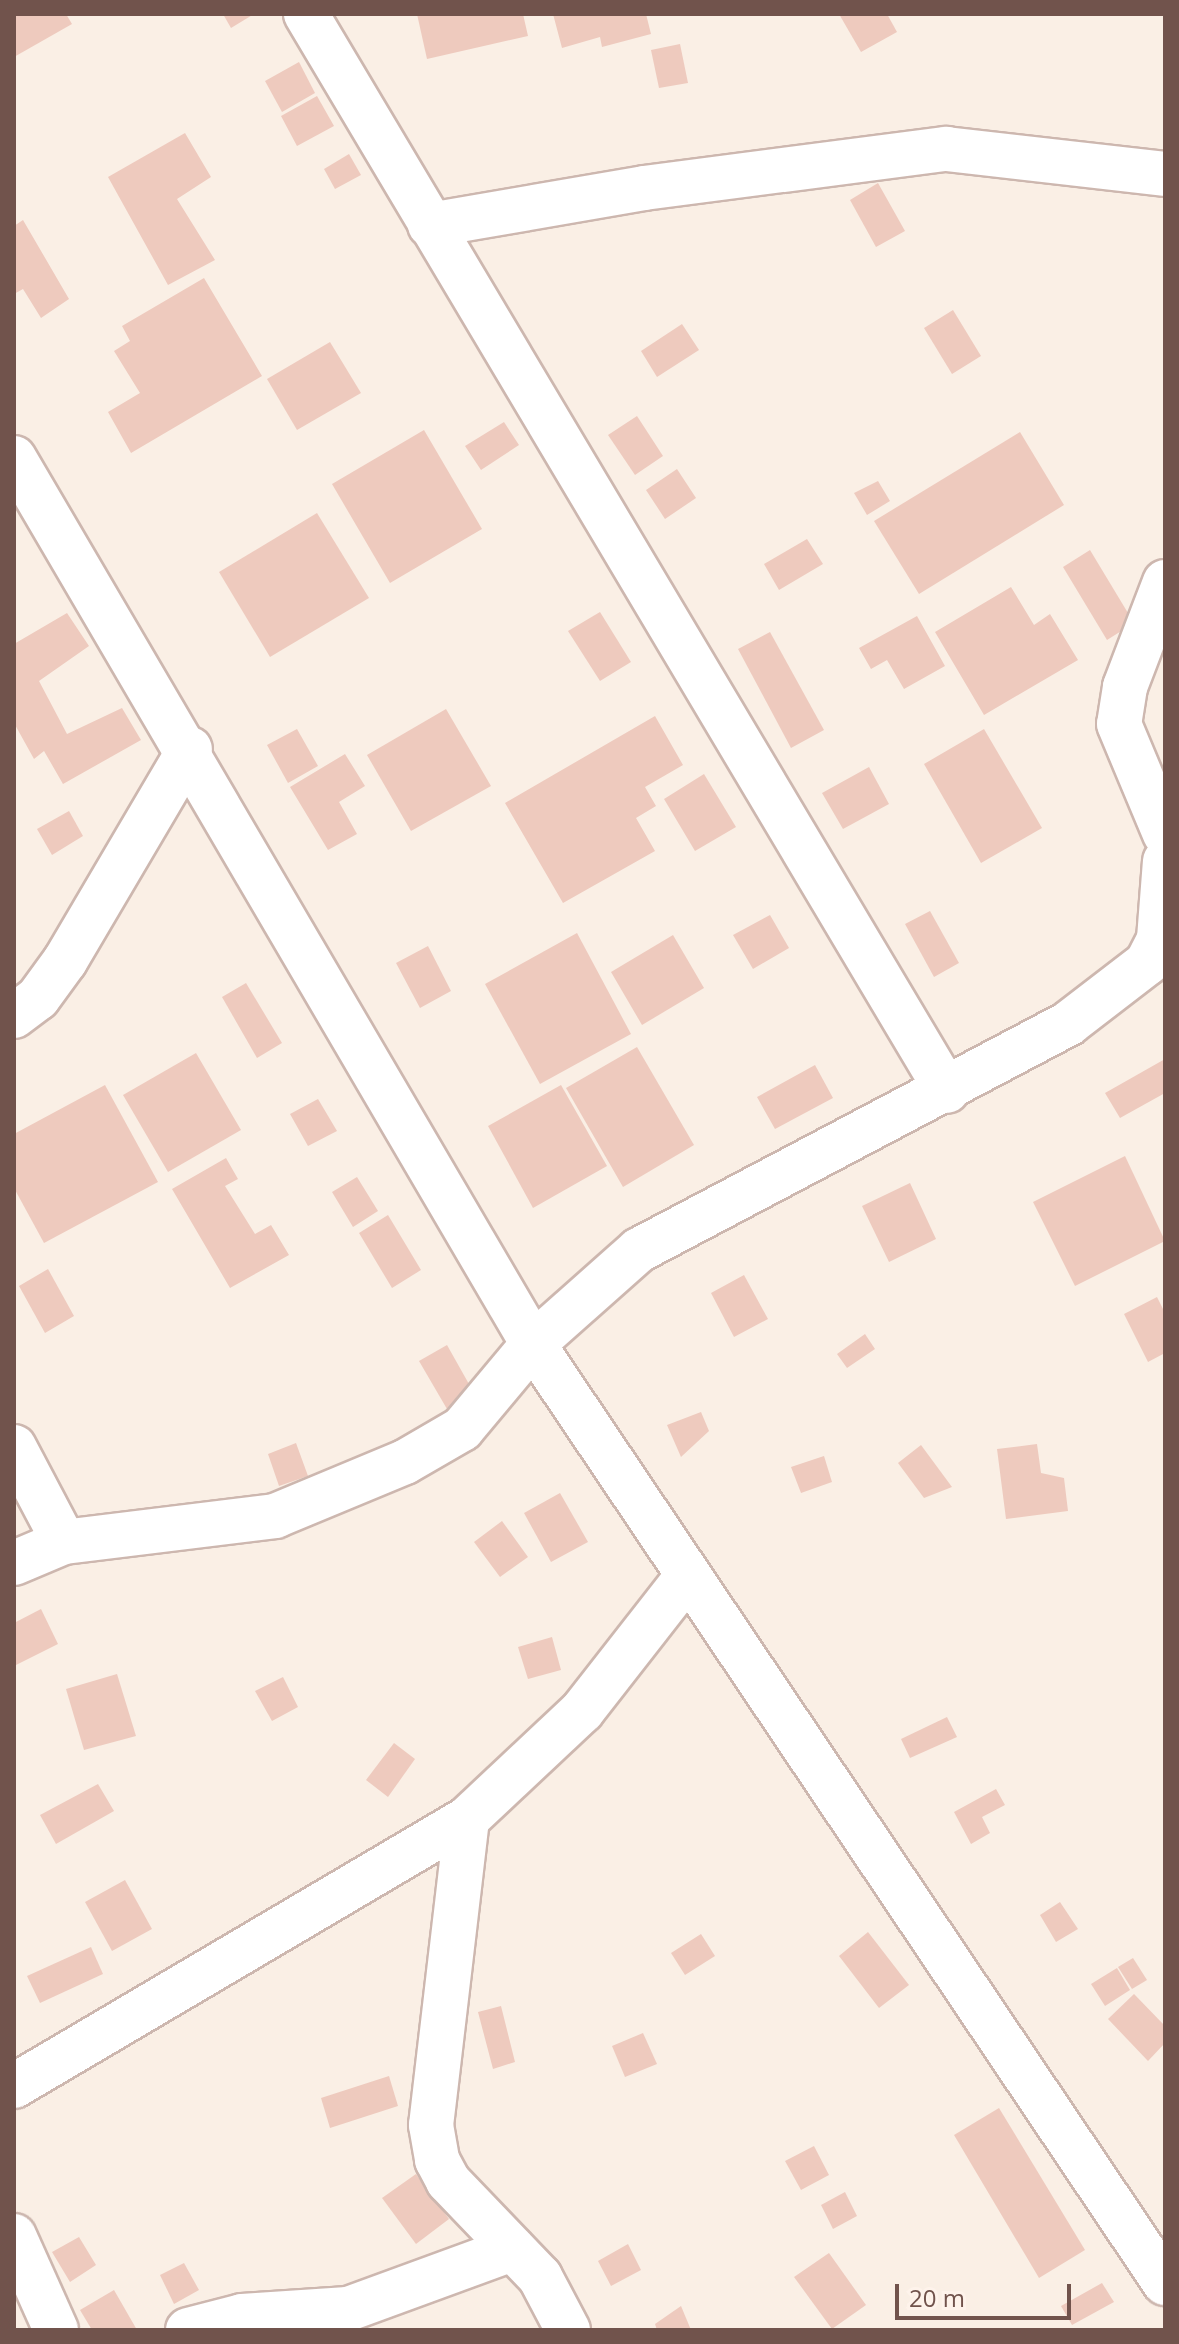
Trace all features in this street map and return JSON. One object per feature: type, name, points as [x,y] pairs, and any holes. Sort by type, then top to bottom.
[{"type":"street","points":[[306,14],[947,1091]]},
{"type":"street","points":[[430,225],[814,163],[946,149],[1165,174]]},
{"type":"street","points":[[14,458],[190,749],[533,1344],[686,1578],[1165,2283]]},
{"type":"street","points":[[1165,582],[1119,709],[1124,742],[1155,799],[1165,834]]},
{"type":"street","points":[[14,1016],[38,998],[65,961],[190,749]]},
{"type":"street","points":[[14,1563],[64,1542],[275,1516],[405,1462],[462,1429],[533,1344],[639,1250],[947,1091],[1069,1023],[1147,963],[1159,939],[1165,861]]},
{"type":"street","points":[[14,1447],[64,1542]]},
{"type":"street","points":[[14,2086],[467,1819],[582,1711],[686,1578]]},
{"type":"street","points":[[467,1819],[431,2125],[448,2181],[540,2277],[568,2330]]},
{"type":"street","points":[[14,2236],[56,2330]]},
{"type":"street","points":[[188,2330],[242,2316],[348,2309],[512,2249]]},
{"type":"building","points":[[14,14],[66,14],[72,24],[14,57]]},
{"type":"building","points":[[223,14],[254,14],[231,28]]},
{"type":"building","points":[[417,14],[523,14],[528,36],[427,59]]},
{"type":"building","points":[[553,14],[646,14],[651,34],[602,47],[600,37],[562,48]]},
{"type":"building","points":[[839,14],[887,14],[897,32],[861,52]]},
{"type":"building","points":[[680,44],[688,83],[659,88],[651,50]]},
{"type":"building","points":[[299,62],[315,93],[282,112],[265,81]]},
{"type":"building","points":[[317,96],[334,126],[297,146],[281,116]]},
{"type":"building","points":[[185,133],[211,177],[177,199],[215,260],[168,285],[108,177]]},
{"type":"building","points":[[349,154],[361,175],[335,189],[324,169]]},
{"type":"building","points":[[878,183],[905,231],[876,247],[850,200]]},
{"type":"building","points":[[23,220],[69,299],[41,318],[23,289],[14,294],[14,226]]},
{"type":"building","points":[[204,278],[262,376],[131,453],[108,412],[140,393],[114,351],[130,341],[122,326]]},
{"type":"building","points":[[953,310],[981,356],[952,374],[924,328]]},
{"type":"building","points":[[682,324],[699,350],[657,377],[641,351]]},
{"type":"building","points":[[330,342],[361,393],[297,430],[267,379]]},
{"type":"building","points":[[637,416],[663,456],[635,475],[608,435]]},
{"type":"building","points":[[504,422],[519,445],[481,470],[465,446]]},
{"type":"building","points":[[424,430],[482,529],[390,583],[332,484]]},
{"type":"building","points":[[1020,432],[1064,505],[919,594],[874,521]]},
{"type":"building","points":[[677,469],[696,498],[665,519],[646,490]]},
{"type":"building","points":[[878,481],[890,501],[867,515],[854,493]]},
{"type":"building","points":[[317,513],[369,598],[270,657],[219,572]]},
{"type":"building","points":[[807,539],[823,564],[779,590],[764,564]]},
{"type":"building","points":[[1090,550],[1134,623],[1107,640],[1063,567]]},
{"type":"building","points":[[1011,587],[1034,625],[1050,614],[1078,660],[984,715],[935,632]]},
{"type":"building","points":[[600,612],[631,662],[600,681],[568,631]]},
{"type":"building","points":[[67,613],[89,646],[39,681],[67,734],[122,708],[141,740],[63,784],[44,751],[34,759],[14,723],[14,644]]},
{"type":"building","points":[[917,616],[945,666],[904,689],[887,660],[871,669],[859,648]]},
{"type":"building","points":[[770,632],[824,730],[791,748],[738,649]]},
{"type":"building","points":[[446,709],[491,786],[411,831],[367,755]]},
{"type":"building","points":[[655,716],[683,765],[645,787],[656,806],[636,818],[655,851],[563,903],[505,803]]},
{"type":"building","points":[[297,729],[318,766],[288,783],[267,745]]},
{"type":"building","points":[[984,729],[1042,828],[981,863],[924,764]]},
{"type":"building","points":[[345,754],[365,786],[339,802],[357,834],[328,850],[290,787]]},
{"type":"building","points":[[869,767],[889,804],[843,829],[822,793]]},
{"type":"building","points":[[704,774],[736,827],[695,851],[664,799]]},
{"type":"building","points":[[69,811],[83,836],[52,855],[37,829]]},
{"type":"building","points":[[930,911],[959,963],[934,977],[905,924]]},
{"type":"building","points":[[770,915],[789,948],[753,969],[733,935]]},
{"type":"building","points":[[577,933],[631,1034],[540,1084],[485,984]]},
{"type":"building","points":[[673,935],[704,988],[642,1025],[611,972]]},
{"type":"building","points":[[428,946],[451,991],[420,1008],[396,963]]},
{"type":"building","points":[[246,983],[282,1043],[257,1058],[222,997]]},
{"type":"building","points":[[637,1047],[694,1145],[623,1187],[566,1088]]},
{"type":"building","points":[[196,1053],[241,1130],[168,1172],[123,1095]]},
{"type":"building","points":[[1165,1059],[1165,1093],[1120,1118],[1105,1093]]},
{"type":"building","points":[[815,1065],[833,1098],[775,1129],[757,1097]]},
{"type":"building","points":[[105,1085],[158,1182],[44,1243],[14,1188],[14,1134]]},
{"type":"building","points":[[561,1085],[607,1166],[533,1208],[488,1126]]},
{"type":"building","points":[[318,1099],[337,1131],[308,1146],[290,1114]]},
{"type":"building","points":[[1125,1156],[1165,1241],[1075,1286],[1033,1202]]},
{"type":"building","points":[[226,1158],[238,1179],[225,1186],[255,1234],[271,1225],[289,1255],[230,1288],[172,1189]]},
{"type":"building","points":[[357,1177],[378,1211],[353,1227],[332,1192]]},
{"type":"building","points":[[910,1183],[936,1239],[889,1262],[862,1206]]},
{"type":"building","points":[[388,1215],[421,1270],[392,1288],[359,1233]]},
{"type":"building","points":[[48,1269],[74,1316],[45,1333],[19,1286]]},
{"type":"building","points":[[744,1275],[768,1319],[734,1337],[711,1293]]},
{"type":"building","points":[[1157,1297],[1165,1313],[1165,1353],[1148,1362],[1124,1314]]},
{"type":"building","points":[[865,1334],[875,1349],[847,1368],[837,1354]]},
{"type":"building","points":[[447,1345],[474,1393],[447,1409],[419,1361]]},
{"type":"building","points":[[701,1412],[709,1431],[681,1457],[667,1425]]},
{"type":"building","points":[[296,1443],[308,1476],[279,1486],[268,1454]]},
{"type":"building","points":[[1037,1444],[1041,1473],[1064,1478],[1068,1511],[1006,1519],[997,1449]]},
{"type":"building","points":[[921,1445],[952,1487],[924,1498],[898,1463]]},
{"type":"building","points":[[824,1456],[832,1482],[801,1493],[791,1467]]},
{"type":"building","points":[[560,1493],[588,1542],[551,1562],[524,1513]]},
{"type":"building","points":[[502,1521],[528,1557],[500,1577],[474,1542]]},
{"type":"building","points":[[41,1609],[58,1644],[14,1666],[14,1623]]},
{"type":"building","points":[[552,1637],[561,1670],[528,1679],[518,1647]]},
{"type":"building","points":[[117,1674],[136,1736],[84,1750],[66,1689]]},
{"type":"building","points":[[283,1677],[298,1707],[272,1721],[255,1691]]},
{"type":"building","points":[[947,1717],[957,1737],[910,1758],[901,1739]]},
{"type":"building","points":[[394,1743],[415,1759],[388,1797],[366,1780]]},
{"type":"building","points":[[98,1784],[114,1811],[56,1844],[40,1815]]},
{"type":"building","points":[[996,1789],[1005,1805],[982,1817],[990,1833],[971,1844],[954,1812]]},
{"type":"building","points":[[125,1880],[152,1929],[112,1951],[85,1902]]},
{"type":"building","points":[[1060,1902],[1078,1929],[1056,1942],[1040,1915]]},
{"type":"building","points":[[868,1932],[909,1985],[879,2008],[839,1956]]},
{"type":"building","points":[[701,1934],[715,1956],[685,1975],[671,1953]]},
{"type":"building","points":[[91,1947],[103,1974],[40,2003],[27,1976]]},
{"type":"building","points":[[1133,1958],[1147,1980],[1132,1989],[1118,1967]]},
{"type":"building","points":[[1117,1968],[1130,1990],[1105,2006],[1091,1984]]},
{"type":"building","points":[[1134,1994],[1165,2026],[1165,2043],[1148,2061],[1108,2019]]},
{"type":"building","points":[[501,2006],[515,2062],[493,2069],[478,2012]]},
{"type":"building","points":[[643,2033],[657,2064],[625,2077],[612,2046]]},
{"type":"building","points":[[389,2076],[398,2106],[330,2128],[321,2098]]},
{"type":"building","points":[[999,2108],[1085,2250],[1039,2278],[954,2135]]},
{"type":"building","points":[[814,2146],[829,2175],[801,2190],[785,2161]]},
{"type":"building","points":[[416,2174],[449,2219],[416,2244],[382,2198]]},
{"type":"building","points":[[845,2192],[857,2216],[833,2229],[821,2205]]},
{"type":"building","points":[[79,2237],[96,2265],[70,2282],[52,2252]]},
{"type":"building","points":[[628,2244],[641,2270],[611,2286],[598,2261]]},
{"type":"building","points":[[829,2253],[866,2305],[832,2329],[794,2277]]},
{"type":"building","points":[[184,2263],[199,2290],[174,2304],[160,2275]]},
{"type":"building","points":[[1102,2283],[1114,2302],[1072,2325],[1061,2306]]},
{"type":"building","points":[[114,2290],[137,2330],[92,2330],[80,2310]]},
{"type":"building","points":[[681,2306],[691,2330],[657,2330],[655,2324]]}]
